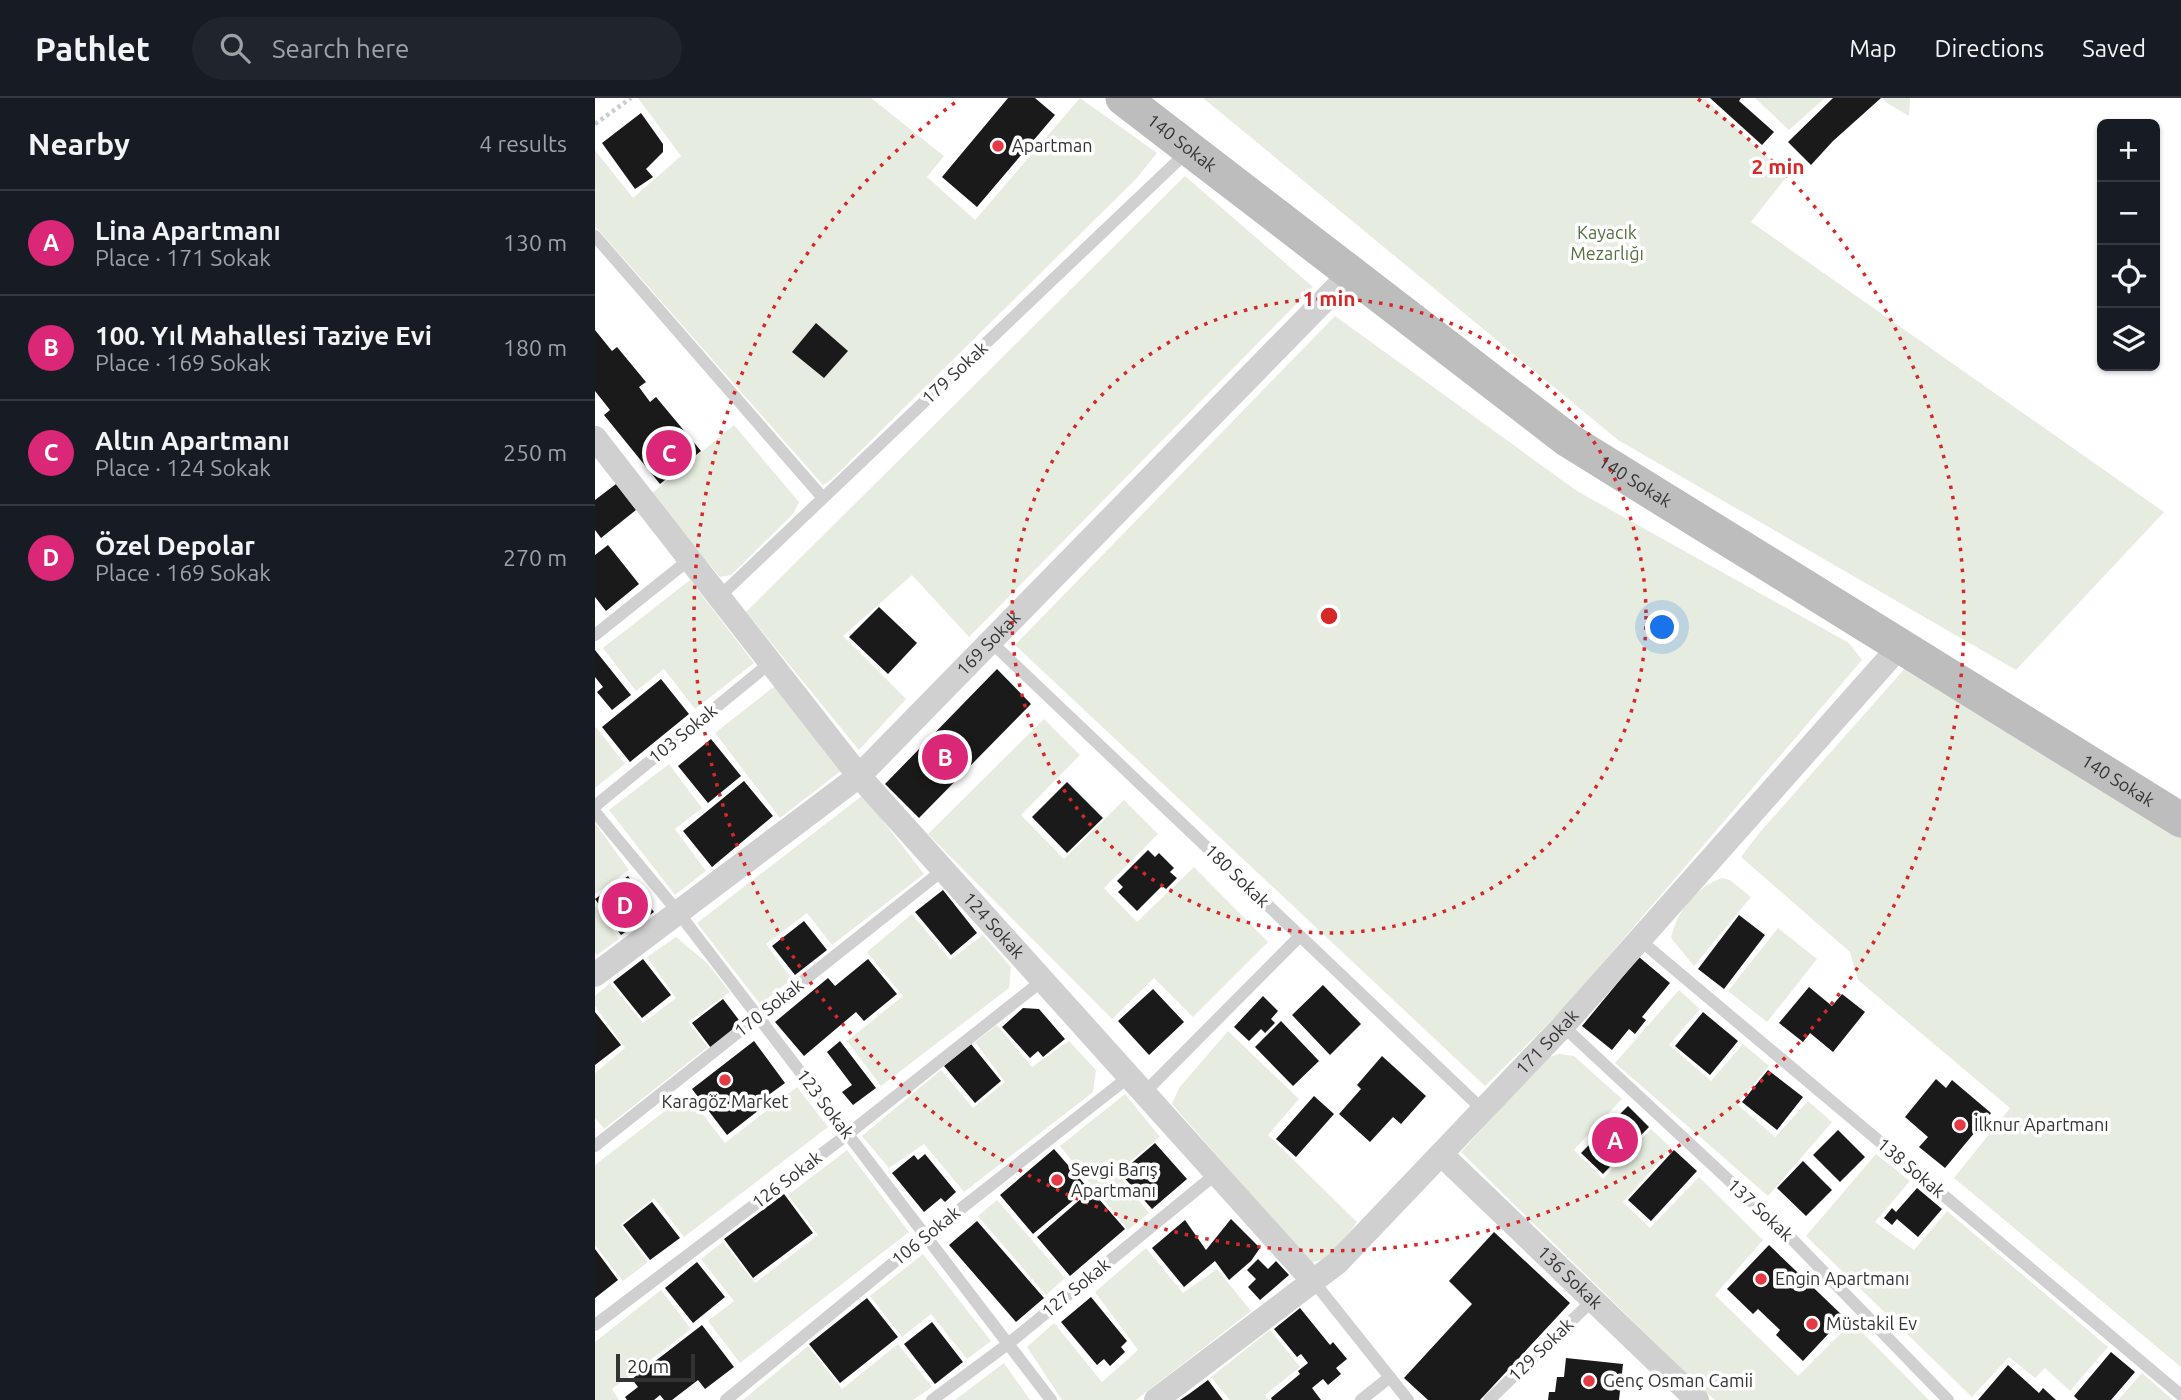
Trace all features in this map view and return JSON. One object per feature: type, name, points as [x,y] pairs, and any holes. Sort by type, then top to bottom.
[{"type":"main road","name":"140 Sokak","points":[[1133,100],[1190,150],[1568,440],[2181,820]]},
{"type":"street","name":"169 Sokak","points":[[595,975],[859,776],[1350,274]]},
{"type":"street","name":"124 Sokak","points":[[599,451],[690,559],[859,776],[1314,1282]]},
{"type":"street","name":"171 Sokak","points":[[1156,1400],[1338,1264],[1641,941],[1900,646]]},
{"type":"street","name":"136 Sokak","points":[[1443,1155],[1593,1300],[1687,1397]]},
{"type":"lane","name":"179 Sokak","points":[[719,597],[1190,150]]},
{"type":"lane","points":[[595,236],[823,498]]},
{"type":"lane","points":[[595,635],[690,559]]},
{"type":"lane","name":"180 Sokak","points":[[991,641],[1484,1111]]},
{"type":"lane","name":"103 Sokak","points":[[595,806],[771,663]]},
{"type":"lane","name":"123 Sokak","points":[[595,812],[678,912],[1051,1400]]},
{"type":"lane","name":"170 Sokak","points":[[595,1146],[943,870]]},
{"type":"lane","name":"106 Sokak","points":[[726,1400],[926,1236],[1137,1085],[1300,936]]},
{"type":"lane","name":"138 Sokak","points":[[1641,941],[2181,1395]]},
{"type":"lane","name":"126 Sokak","points":[[595,1325],[848,1134],[1043,980]]},
{"type":"lane","name":"137 Sokak","points":[[1563,1026],[1788,1235],[1948,1400]]},
{"type":"lane","name":"127 Sokak","points":[[932,1400],[1008,1344],[1217,1173]]},
{"type":"lane","name":"124 Sokak","points":[[1314,1282],[1408,1400]]},
{"type":"lane","name":"129 Sokak","points":[[1489,1400],[1593,1300]]},
{"type":"lane","points":[[1361,1400],[1390,1377]]},
{"type":"path","points":[[595,124],[631,98]]},
{"type":"green space","points":[[638,98],[871,98],[944,156],[927,177],[975,220],[1080,98],[1157,153],[1136,179],[823,485],[595,226],[595,150],[633,198],[681,156]]},
{"type":"green space","name":"Kayacık Mezarlığı","points":[[1203,98],[1704,98],[1787,176],[1751,222],[2164,512],[2016,670],[1618,440]]},
{"type":"green space","points":[[1755,98],[1825,98],[1789,130]]},
{"type":"green space","points":[[1882,98],[1910,98],[1909,116],[1887,103]]},
{"type":"green space","points":[[1185,176],[1313,287],[969,637],[912,575],[843,636],[906,699],[859,750],[746,612]]},
{"type":"green space","points":[[1335,316],[1577,491],[1849,643],[1862,660],[1565,1007],[1485,1086],[1015,645]]},
{"type":"green space","points":[[734,425],[799,502],[793,514],[731,575],[720,577],[651,494]]},
{"type":"green space","points":[[690,580],[754,663],[695,709],[664,669],[636,691],[603,648]]},
{"type":"green space","points":[[1907,666],[2181,836],[2181,1367],[1954,1178],[2010,1108],[1858,980],[1850,952],[1741,857]]},
{"type":"green space","points":[[776,685],[842,770],[780,818],[715,733]]},
{"type":"green space","points":[[1044,719],[1080,755],[1021,815],[1064,859],[1124,800],[1158,834],[1104,888],[1137,922],[1194,867],[1268,942],[1193,1017],[1154,978],[1112,1019],[928,834]]},
{"type":"green space","points":[[595,728],[625,764],[595,788]]},
{"type":"green space","points":[[669,764],[702,808],[675,829],[706,871],[675,895],[609,810]]},
{"type":"green space","points":[[863,795],[924,874],[832,945],[807,913],[766,944],[792,979],[760,1004],[697,923]]},
{"type":"green space","points":[[595,823],[629,870],[595,894]]},
{"type":"green space","points":[[1722,878],[1730,880],[1751,897],[1694,966],[1671,938],[1674,928],[1689,901],[1704,887]]},
{"type":"green space","points":[[595,906],[619,939],[597,955],[595,953]]},
{"type":"green space","points":[[912,914],[950,960],[983,935],[1011,967],[1009,988],[881,1086],[847,1041],[903,996],[867,952]]},
{"type":"green space","points":[[1778,928],[1817,959],[1767,1022],[1728,991]]},
{"type":"green space","points":[[676,937],[707,963],[730,992],[688,1022],[708,1047],[604,1129],[595,1118],[595,1073],[625,1048],[595,1006],[595,996],[610,983],[643,1023],[676,998],[647,957]]},
{"type":"green space","points":[[1679,990],[1700,1009],[1669,1045],[1711,1081],[1743,1044],[1769,1066],[1737,1104],[1775,1137],[1808,1101],[1832,1122],[1768,1196],[1615,1063]]},
{"type":"green space","points":[[997,1025],[1032,1067],[1069,1041],[1096,1070],[1093,1092],[964,1192],[924,1144],[889,1168],[862,1136],[941,1070],[973,1108],[1005,1082],[975,1042]]},
{"type":"green space","points":[[1228,1031],[1299,1099],[1268,1135],[1357,1222],[1332,1256],[1311,1263],[1172,1104],[1179,1088]]},
{"type":"green space","points":[[1559,1054],[1574,1056],[1622,1099],[1574,1150],[1603,1179],[1651,1129],[1671,1148],[1623,1202],[1650,1228],[1699,1177],[1763,1240],[1715,1295],[1798,1376],[1852,1322],[1929,1400],[1715,1400],[1701,1388],[1461,1152],[1546,1058]]},
{"type":"green space","points":[[797,1087],[828,1127],[684,1237],[654,1198],[620,1225],[648,1262],[623,1281],[595,1245],[595,1165],[687,1094],[725,1143]]},
{"type":"green space","points":[[1125,1094],[1160,1137],[1116,1172],[1149,1213],[1128,1230],[1060,1146]]},
{"type":"green space","points":[[847,1150],[909,1232],[740,1363],[708,1321],[734,1301],[701,1259],[723,1242],[755,1283],[818,1235],[788,1195]]},
{"type":"green space","points":[[1876,1154],[1910,1181],[1875,1222],[1914,1250],[1947,1211],[2108,1347],[2070,1391],[2045,1368],[2035,1378],[2009,1357],[1972,1397],[1806,1236]]},
{"type":"green space","points":[[997,1200],[1065,1278],[1046,1295],[978,1216]]},
{"type":"green space","points":[[1146,1248],[1183,1293],[1217,1269],[1251,1311],[1136,1400],[1062,1400],[1027,1347],[1054,1323],[1102,1382],[1138,1350],[1095,1292]]},
{"type":"green space","points":[[923,1254],[991,1341],[967,1359],[931,1314],[902,1337],[870,1296]]},
{"type":"green space","points":[[661,1290],[691,1329],[612,1389],[619,1400],[595,1400],[595,1342]]},
{"type":"green space","points":[[1270,1330],[1300,1367],[1265,1395],[1268,1400],[1230,1400],[1211,1377]]},
{"type":"green space","points":[[898,1344],[932,1387],[913,1400],[743,1400],[808,1346],[842,1389]]},
{"type":"green space","points":[[1004,1363],[1030,1400],[955,1400]]},
{"type":"green space","points":[[2142,1373],[2173,1400],[2118,1400]]},
{"type":"building","name":"Apartman","points":[[1008,98],[1035,98],[1055,115],[977,207],[942,177]]},
{"type":"building","points":[[1710,98],[1741,98],[1739,101],[1774,132],[1762,145]]},
{"type":"building","points":[[1833,98],[1881,98],[1833,141],[1811,165],[1788,142]]},
{"type":"building","points":[[641,113],[663,144],[663,152],[646,169],[653,177],[635,189],[602,143]]},
{"type":"building","points":[[816,323],[848,351],[824,378],[792,352]]},
{"type":"building","points":[[595,330],[612,351],[617,347],[646,382],[639,387],[650,402],[656,397],[701,451],[660,484],[604,415],[610,410],[595,391]]},
{"type":"building","points":[[616,484],[636,510],[601,538],[595,530],[595,500]]},
{"type":"building","points":[[608,545],[639,584],[606,611],[595,597],[595,555]]},
{"type":"building","points":[[879,607],[917,643],[888,674],[849,637]]},
{"type":"building","points":[[595,650],[631,695],[612,710],[597,692],[603,687],[595,677]]},
{"type":"building","points":[[997,669],[1031,704],[919,818],[885,784]]},
{"type":"building","points":[[661,679],[689,714],[630,762],[602,727]]},
{"type":"building","points":[[711,739],[741,776],[708,803],[678,766]]},
{"type":"building","points":[[744,781],[773,816],[712,867],[683,831]]},
{"type":"building","points":[[1067,782],[1103,818],[1067,853],[1032,817]]},
{"type":"building","points":[[1148,850],[1155,857],[1159,853],[1174,868],[1170,872],[1177,878],[1166,889],[1162,886],[1137,911],[1118,892],[1123,887],[1117,881]]},
{"type":"building","points":[[628,876],[654,912],[621,935],[595,899]]},
{"type":"building","points":[[943,890],[977,933],[951,955],[915,912]]},
{"type":"building","points":[[1739,915],[1765,935],[1724,989],[1698,969]]},
{"type":"building","points":[[804,921],[827,950],[795,975],[772,946]]},
{"type":"building","points":[[1639,957],[1670,983],[1642,1017],[1646,1020],[1635,1034],[1629,1029],[1612,1050],[1582,1026]]},
{"type":"building","points":[[643,959],[671,995],[642,1018],[613,982]]},
{"type":"building","points":[[868,959],[897,994],[864,1021],[856,1012],[804,1056],[775,1022],[828,978],[835,986]]},
{"type":"building","points":[[1323,985],[1361,1024],[1330,1055],[1292,1015]]},
{"type":"building","points":[[1809,987],[1832,1006],[1842,994],[1865,1012],[1833,1052],[1810,1033],[1803,1042],[1779,1023]]},
{"type":"building","points":[[1153,989],[1184,1022],[1149,1055],[1118,1021]]},
{"type":"building","points":[[1263,996],[1278,1011],[1271,1019],[1275,1023],[1265,1033],[1261,1029],[1249,1041],[1234,1027]]},
{"type":"building","points":[[723,999],[742,1024],[711,1048],[692,1023]]},
{"type":"building","points":[[1023,1008],[1039,1009],[1065,1039],[1043,1057],[1038,1051],[1030,1058],[1002,1027]]},
{"type":"building","points":[[595,1012],[621,1045],[595,1065]]},
{"type":"building","points":[[1703,1012],[1738,1041],[1710,1075],[1675,1046]]},
{"type":"building","points":[[1281,1021],[1319,1061],[1293,1086],[1255,1047]]},
{"type":"building","points":[[754,1041],[785,1083],[755,1105],[759,1110],[727,1135],[692,1089]]},
{"type":"building","points":[[840,1041],[876,1088],[853,1105],[842,1092],[852,1085],[827,1052]]},
{"type":"building","points":[[971,1044],[1001,1081],[975,1103],[944,1066]]},
{"type":"building","points":[[1382,1056],[1426,1096],[1401,1124],[1393,1117],[1370,1142],[1339,1114],[1361,1089],[1357,1085]]},
{"type":"building","points":[[1768,1070],[1803,1097],[1777,1130],[1742,1102]]},
{"type":"building","points":[[1936,1079],[1946,1088],[1952,1080],[1991,1113],[1945,1168],[1919,1147],[1928,1137],[1905,1117]]},
{"type":"building","points":[[1314,1096],[1334,1114],[1296,1157],[1276,1139]]},
{"type":"building","points":[[1628,1106],[1649,1127],[1603,1174],[1581,1153]]},
{"type":"building","points":[[1838,1130],[1865,1157],[1840,1182],[1813,1155]]},
{"type":"building","points":[[1155,1143],[1187,1179],[1152,1209],[1120,1173]]},
{"type":"building","points":[[1054,1149],[1088,1188],[1033,1234],[1000,1195]]},
{"type":"building","points":[[1674,1150],[1697,1171],[1651,1221],[1628,1200]]},
{"type":"building","points":[[925,1154],[956,1192],[945,1202],[941,1198],[924,1212],[892,1173],[914,1155],[918,1160]]},
{"type":"building","points":[[1803,1161],[1832,1190],[1806,1216],[1777,1188]]},
{"type":"building","points":[[1917,1188],[1942,1209],[1918,1237],[1897,1219],[1892,1225],[1884,1218],[1892,1208],[1896,1212]]},
{"type":"building","points":[[1091,1190],[1125,1229],[1070,1276],[1037,1237]]},
{"type":"building","points":[[784,1194],[813,1233],[753,1278],[724,1239]]},
{"type":"building","points":[[652,1202],[680,1238],[650,1260],[623,1225]]},
{"type":"building","points":[[1231,1219],[1260,1248],[1251,1261],[1229,1280],[1215,1261],[1184,1287],[1152,1248],[1185,1220],[1206,1250]]},
{"type":"building","points":[[977,1221],[1044,1298],[1016,1322],[949,1245]]},
{"type":"building","points":[[1494,1232],[1570,1303],[1480,1400],[1428,1400],[1404,1378],[1472,1304],[1449,1281]]},
{"type":"building","points":[[1769,1245],[1844,1317],[1803,1361],[1776,1335],[1780,1330],[1758,1309],[1753,1314],[1727,1289]]},
{"type":"building","points":[[595,1249],[618,1280],[595,1298]]},
{"type":"building","points":[[1258,1259],[1268,1269],[1276,1261],[1289,1275],[1260,1300],[1248,1287],[1256,1279],[1247,1270]]},
{"type":"building","points":[[697,1262],[725,1297],[693,1323],[665,1288]]},
{"type":"building","points":[[1091,1297],[1127,1341],[1121,1347],[1125,1352],[1110,1366],[1104,1359],[1097,1365],[1061,1322]]},
{"type":"building","points":[[867,1298],[898,1337],[840,1383],[809,1344]]},
{"type":"building","points":[[1300,1308],[1330,1345],[1333,1342],[1347,1359],[1336,1368],[1341,1374],[1328,1385],[1323,1379],[1312,1388],[1321,1400],[1272,1400],[1271,1398],[1300,1374],[1298,1371],[1308,1363],[1301,1354],[1297,1357],[1274,1329]]},
{"type":"building","points":[[932,1322],[963,1362],[935,1384],[904,1344]]},
{"type":"building","points":[[702,1325],[734,1367],[705,1389],[698,1380],[672,1400],[664,1400],[660,1395],[654,1400],[627,1400],[625,1397],[638,1387],[632,1379]]},
{"type":"building","points":[[2111,1352],[2135,1372],[2111,1400],[2078,1400],[2074,1396]]},
{"type":"building","name":"Genç Osman Camii","points":[[1566,1358],[1623,1364],[1619,1400],[1548,1400],[1549,1392],[1555,1392],[1557,1377],[1564,1377]]},
{"type":"building","points":[[2008,1365],[2039,1393],[2043,1388],[2056,1400],[1978,1400]]},
{"type":"building","points":[[1208,1380],[1223,1400],[1180,1400],[1189,1394]]},
{"type":"place","name":"Apartman","points":[[998,146]]},
{"type":"place","name":"Altın Apartmanı","points":[[669,453]]},
{"type":"place","name":"100. Yıl Mahallesi Taziye Evi","points":[[945,757]]},
{"type":"place","name":"Özel Depolar","points":[[625,905]]},
{"type":"place","name":"Karagöz Market","points":[[725,1080]]},
{"type":"place","name":"İlknur Apartmanı","points":[[1960,1125]]},
{"type":"place","name":"Lina Apartmanı","points":[[1615,1140]]},
{"type":"place","name":"Sevgi Barış Apartmanı","points":[[1057,1180]]},
{"type":"place","name":"Engin Apartmanı","points":[[1761,1279]]},
{"type":"place","name":"Müstakil Ev","points":[[1812,1324]]},
{"type":"place","name":"Genç Osman Camii","points":[[1589,1381]]}]
